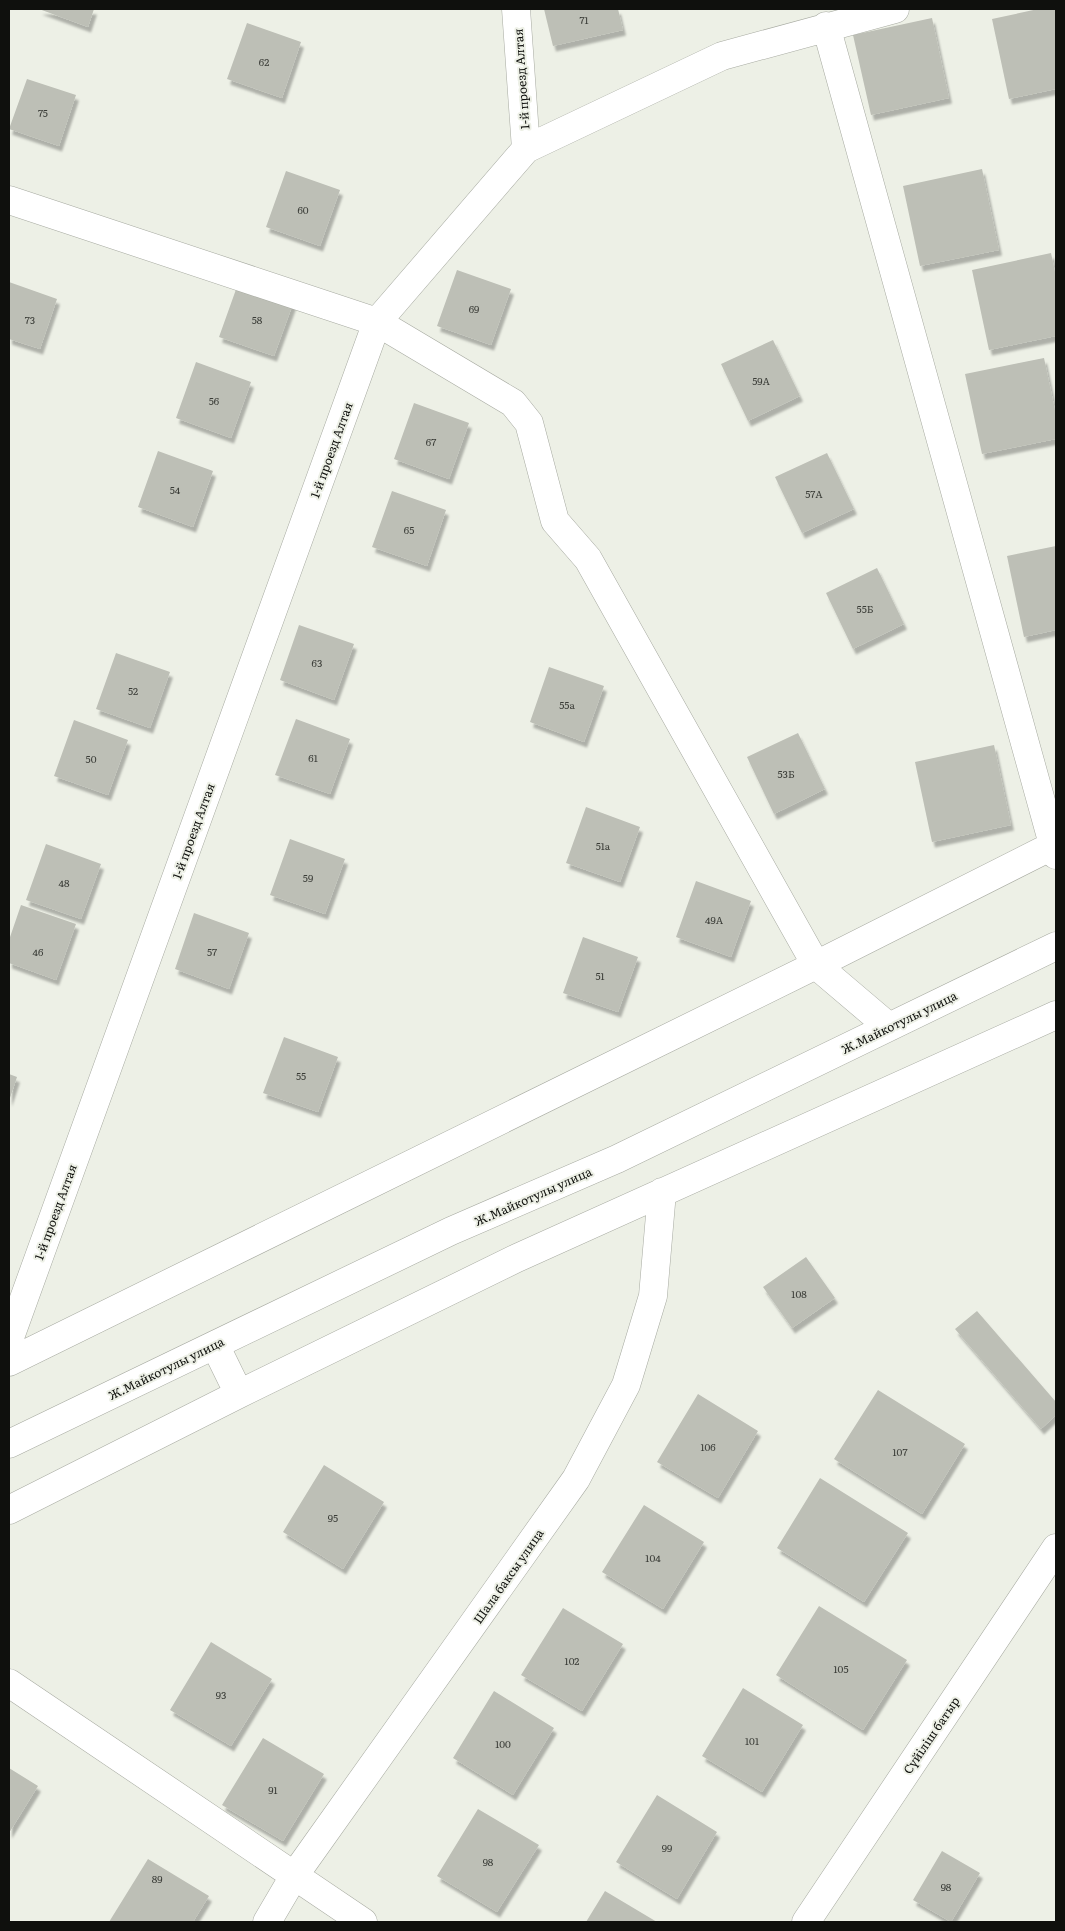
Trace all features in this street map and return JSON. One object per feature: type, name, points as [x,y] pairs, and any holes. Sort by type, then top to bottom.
[{"type":"street","name":"1-й проезд Алтая","points":[[516,9],[526,150]]},
{"type":"street","points":[[377,322],[526,150],[722,56],[826,26],[895,9]]},
{"type":"street","points":[[9,1362],[816,965],[1055,850],[826,26]]},
{"type":"street","points":[[9,200],[377,322],[513,403],[529,422],[555,521],[588,559],[816,965],[889,1027]]},
{"type":"street","name":"1-й проезд Алтая","points":[[9,1340],[377,322]]},
{"type":"street","name":"Ж.Майкотулы улица","points":[[9,1444],[450,1231],[617,1159],[1056,946]]},
{"type":"street","points":[[9,1510],[239,1394],[517,1258],[1056,1014]]},
{"type":"street","name":"Шала баксы улица","points":[[267,1922],[294,1876],[576,1479],[626,1385],[653,1296],[662,1192]]},
{"type":"street","points":[[215,1345],[239,1394]]},
{"type":"street","name":"Сүйіліш батыр","points":[[806,1922],[1056,1548]]},
{"type":"street","points":[[9,1683],[363,1922]]},
{"type":"building","points":[[39,9],[94,9],[88,27]]},
{"type":"building","points":[[544,9],[618,9],[623,30],[553,46]]},
{"type":"building","points":[[1038,9],[1056,9],[1056,89],[1009,99],[992,19]]},
{"type":"building","points":[[932,18],[949,98],[871,115],[853,35]]},
{"type":"building","points":[[247,23],[301,42],[282,98],[227,79]]},
{"type":"building","points":[[27,79],[76,95],[59,146],[9,129]]},
{"type":"building","points":[[982,169],[999,250],[920,266],[903,186]]},
{"type":"building","points":[[286,171],[340,190],[320,246],[266,227]]},
{"type":"building","points":[[1051,253],[1056,277],[1056,336],[989,350],[972,270]]},
{"type":"building","points":[[457,270],[511,289],[491,345],[437,326]]},
{"type":"building","points":[[239,281],[294,301],[274,356],[219,337]]},
{"type":"building","points":[[9,282],[57,299],[40,349],[9,339]]},
{"type":"building","points":[[773,340],[800,396],[748,421],[721,364]]},
{"type":"building","points":[[1044,358],[1056,415],[1056,439],[982,454],[965,374]]},
{"type":"building","points":[[196,362],[251,382],[231,438],[176,418]]},
{"type":"building","points":[[414,403],[469,423],[449,479],[394,459]]},
{"type":"building","points":[[158,451],[213,471],[193,527],[138,507]]},
{"type":"building","points":[[827,453],[854,509],[802,533],[775,477]]},
{"type":"building","points":[[392,491],[446,510],[427,566],[372,547]]},
{"type":"building","points":[[1056,546],[1056,630],[1024,637],[1007,556]]},
{"type":"building","points":[[877,568],[904,624],[853,649],[826,593]]},
{"type":"building","points":[[299,625],[354,644],[334,700],[280,680]]},
{"type":"building","points":[[116,653],[170,672],[150,728],[96,709]]},
{"type":"building","points":[[549,667],[604,686],[584,742],[530,722]]},
{"type":"building","points":[[296,719],[350,739],[330,794],[275,775]]},
{"type":"building","points":[[74,720],[128,740],[108,795],[54,776]]},
{"type":"building","points":[[798,733],[825,789],[774,814],[747,757]]},
{"type":"building","points":[[994,745],[1011,825],[932,842],[915,762]]},
{"type":"building","points":[[586,807],[640,827],[620,882],[566,863]]},
{"type":"building","points":[[290,839],[345,859],[325,914],[270,895]]},
{"type":"building","points":[[46,844],[101,864],[81,919],[26,900]]},
{"type":"building","points":[[696,881],[751,901],[731,957],[676,937]]},
{"type":"building","points":[[21,905],[76,924],[56,980],[9,963],[9,940]]},
{"type":"building","points":[[194,913],[249,933],[229,989],[175,969]]},
{"type":"building","points":[[583,937],[638,957],[618,1012],[563,993]]},
{"type":"building","points":[[284,1037],[338,1057],[318,1112],[263,1093]]},
{"type":"building","points":[[9,1074],[17,1077],[9,1101]]},
{"type":"building","points":[[806,1257],[835,1298],[792,1328],[763,1287]]},
{"type":"building","points":[[977,1311],[1056,1402],[1056,1415],[1041,1429],[955,1329]]},
{"type":"building","points":[[878,1390],[965,1444],[922,1514],[834,1459]]},
{"type":"building","points":[[698,1394],[758,1431],[718,1498],[657,1462]]},
{"type":"building","points":[[324,1465],[384,1502],[343,1569],[283,1532]]},
{"type":"building","points":[[820,1478],[908,1533],[864,1602],[777,1548]]},
{"type":"building","points":[[644,1505],[704,1542],[663,1609],[602,1572]]},
{"type":"building","points":[[819,1606],[907,1660],[863,1730],[776,1675]]},
{"type":"building","points":[[563,1608],[623,1644],[582,1711],[521,1675]]},
{"type":"building","points":[[211,1642],[272,1679],[231,1746],[170,1710]]},
{"type":"building","points":[[743,1688],[803,1725],[762,1792],[702,1756]]},
{"type":"building","points":[[494,1691],[554,1728],[513,1795],[453,1758]]},
{"type":"building","points":[[263,1738],[324,1774],[283,1841],[222,1805]]},
{"type":"building","points":[[9,1768],[38,1786],[9,1833]]},
{"type":"building","points":[[657,1795],[717,1832],[677,1899],[616,1862]]},
{"type":"building","points":[[478,1809],[539,1845],[497,1912],[437,1876]]},
{"type":"building","points":[[942,1851],[980,1873],[951,1922],[913,1900]]},
{"type":"building","points":[[148,1859],[209,1896],[193,1922],[109,1922]]},
{"type":"building","points":[[605,1891],[657,1922],[586,1922]]}]
